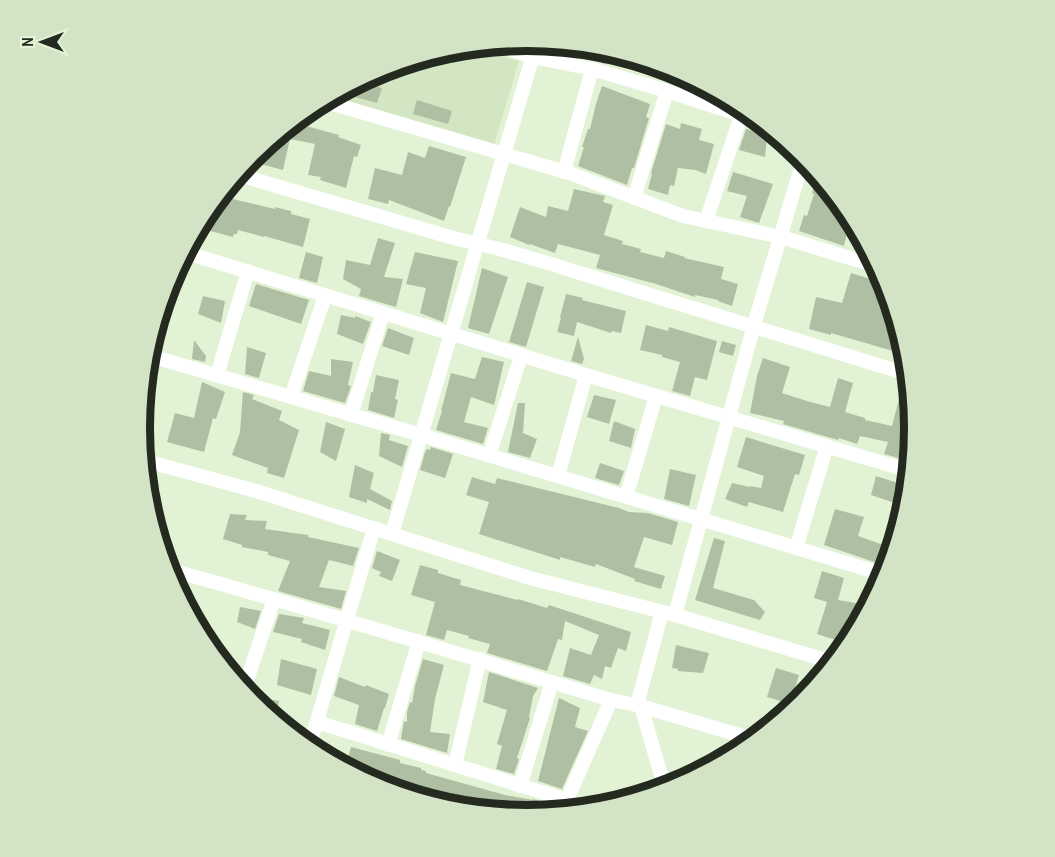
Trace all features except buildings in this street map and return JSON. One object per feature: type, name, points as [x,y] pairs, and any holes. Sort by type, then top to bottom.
[{"type":"street","points":[[516,51],[592,69],[736,114]]},
{"type":"street","points":[[392,534],[535,51]]},
{"type":"street","points":[[564,172],[592,69]]},
{"type":"street","points":[[634,198],[667,91]]},
{"type":"street","points":[[335,104],[564,172],[683,216],[781,237],[866,263]]},
{"type":"street","points":[[706,221],[743,119]]},
{"type":"street","points":[[662,781],[639,705],[701,519],[754,325],[801,169]]},
{"type":"street","points":[[247,177],[754,325],[901,372]]},
{"type":"street","points":[[193,255],[521,356],[903,469]]},
{"type":"street","points":[[218,375],[248,272]]},
{"type":"street","points":[[291,397],[325,296]]},
{"type":"street","points":[[351,415],[383,313]]},
{"type":"street","points":[[489,456],[521,356]]},
{"type":"street","points":[[157,358],[876,572]]},
{"type":"street","points":[[558,476],[586,375]]},
{"type":"street","points":[[627,497],[656,396]]},
{"type":"street","points":[[796,548],[827,446]]},
{"type":"street","points":[[152,463],[256,491],[530,578],[669,613],[825,660]]},
{"type":"street","points":[[312,738],[374,528]]},
{"type":"street","points":[[179,572],[274,598],[552,682],[745,737]]},
{"type":"street","points":[[247,680],[274,598]]},
{"type":"street","points":[[388,745],[419,641]]},
{"type":"street","points":[[455,765],[480,659]]},
{"type":"street","points":[[520,786],[552,682]]},
{"type":"street","points":[[565,804],[611,699]]},
{"type":"street","points":[[316,722],[520,786],[563,804]]},
{"type":"shaded area","points":[[491,53],[519,61],[494,145],[342,101],[406,71],[454,58]]}]
